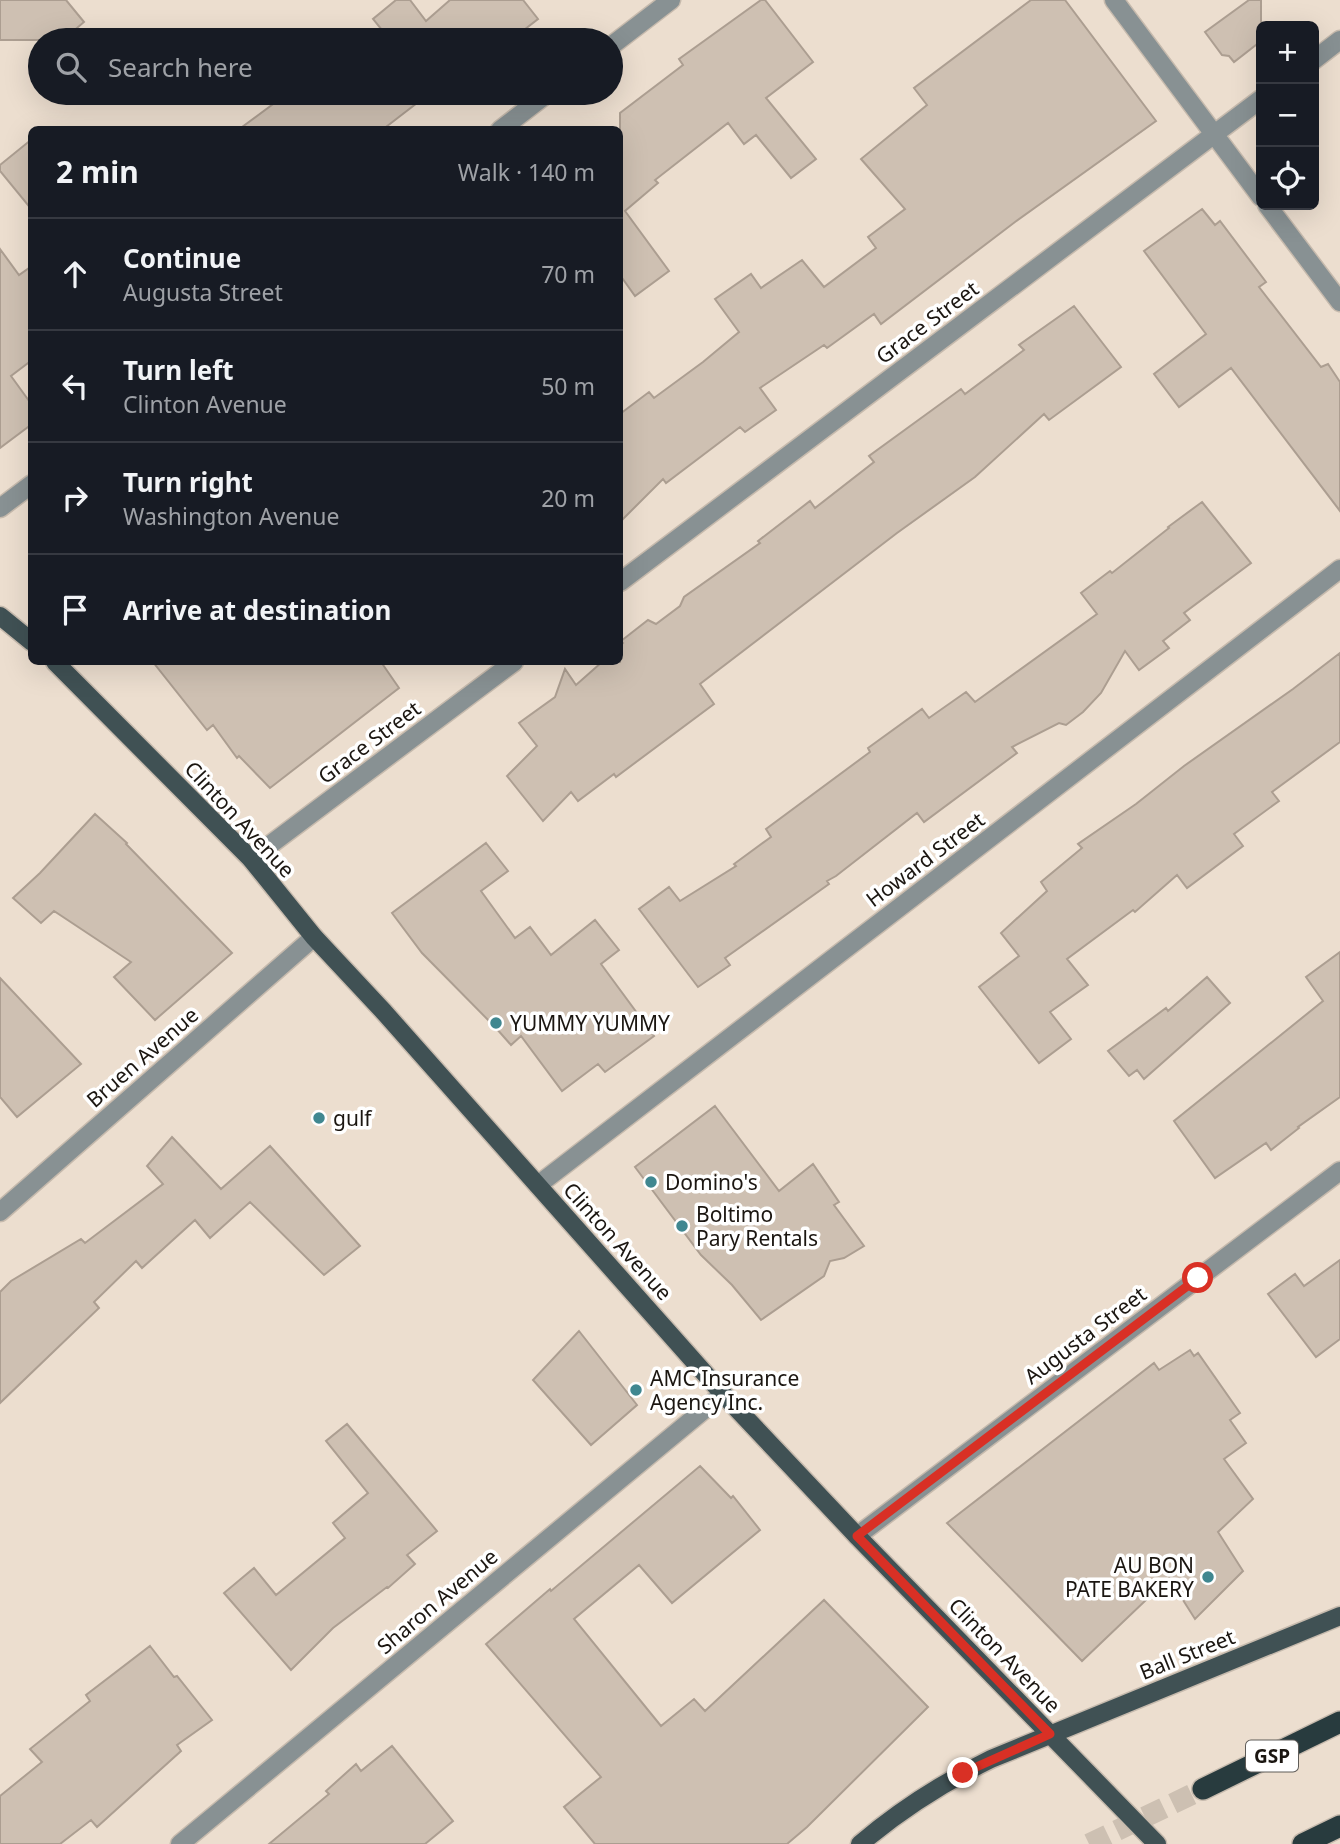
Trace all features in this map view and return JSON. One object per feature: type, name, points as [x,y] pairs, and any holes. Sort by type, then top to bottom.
[{"type":"highway","name":"GSP","points":[[1203,1789],[1340,1723]]},
{"type":"highway","points":[[1303,1844],[1340,1826]]},
{"type":"main road","points":[[0,615],[28,639]]},
{"type":"main road","name":"Clinton Avenue","points":[[58,665],[251,859],[314,937],[723,1394],[857,1536],[1157,1844]]},
{"type":"main road","name":"Ball Street","points":[[860,1844],[904,1810],[963,1773],[1050,1734],[1340,1616]]},
{"type":"street","points":[[623,37],[671,0]]},
{"type":"street","points":[[1114,0],[1256,190]]},
{"type":"street","points":[[1319,56],[1340,40]]},
{"type":"street","name":"Grace Street","points":[[623,580],[1256,103]]},
{"type":"street","points":[[505,126],[532,105]]},
{"type":"street","points":[[1271,210],[1340,302]]},
{"type":"street","points":[[0,508],[28,487]]},
{"type":"street","name":"Howard Street","points":[[538,1185],[1340,569]]},
{"type":"street","name":"Grace Street","points":[[251,859],[510,665]]},
{"type":"street","name":"Bruen Avenue","points":[[0,1212],[314,937]]},
{"type":"street","name":"Augusta Street","points":[[857,1536],[1340,1171]]},
{"type":"street","name":"Sharon Avenue","points":[[180,1844],[723,1394]]},
{"type":"building","points":[[0,0],[66,0],[84,22],[77,28],[28,28],[28,40],[0,40]]},
{"type":"building","points":[[396,0],[410,0],[426,21],[450,0],[523,0],[538,19],[526,28],[380,28],[373,19]]},
{"type":"building","points":[[761,0],[765,0],[813,62],[766,98],[816,159],[791,178],[756,135],[744,144],[728,123],[655,180],[658,183],[625,211],[669,271],[635,296],[623,279],[623,126],[620,126],[620,113],[683,65],[679,59]]},
{"type":"building","points":[[1031,0],[1065,0],[1156,121],[1015,222],[881,324],[874,314],[827,348],[824,345],[760,388],[776,410],[745,432],[740,427],[666,483],[663,479],[623,519],[623,412],[649,392],[654,398],[739,332],[715,299],[751,274],[761,288],[802,260],[824,287],[876,248],[868,237],[905,209],[861,159],[927,105],[914,88]]},
{"type":"building","points":[[1249,0],[1261,0],[1261,21],[1256,21],[1256,45],[1234,62],[1229,56],[1222,55],[1205,32]]},
{"type":"building","points":[[272,105],[414,105],[387,126],[243,126]]},
{"type":"building","points":[[28,142],[28,205],[0,171],[0,165]]},
{"type":"building","points":[[1202,209],[1215,225],[1220,221],[1266,282],[1259,287],[1321,367],[1328,364],[1340,382],[1340,511],[1231,368],[1179,407],[1154,374],[1206,334],[1144,251]]},
{"type":"building","points":[[0,249],[19,275],[28,269],[28,363],[11,376],[28,399],[28,427],[0,448]]},
{"type":"building","points":[[1074,306],[1121,367],[1049,420],[1044,414],[975,477],[897,533],[700,684],[714,704],[616,777],[614,774],[578,801],[571,792],[543,821],[507,776],[537,746],[519,723],[555,697],[565,669],[576,685],[599,665],[623,665],[623,639],[648,620],[656,624],[680,606],[684,597],[760,543],[758,541],[810,501],[815,508],[874,462],[869,456],[961,389],[965,394],[1024,350],[1019,345]]},
{"type":"building","points":[[1202,502],[1251,563],[1184,613],[1190,620],[1163,641],[1169,648],[1139,670],[1125,651],[1101,693],[1083,712],[1066,725],[1059,723],[1012,747],[1017,753],[924,822],[917,813],[827,881],[829,884],[725,958],[730,965],[698,987],[639,909],[669,887],[680,901],[736,866],[734,864],[771,837],[766,829],[870,752],[868,748],[922,709],[929,718],[966,692],[975,702],[1097,614],[1081,593],[1110,571],[1112,573]]},
{"type":"building","points":[[1340,653],[1340,742],[1272,792],[1279,801],[1234,834],[1243,846],[1187,888],[1177,875],[1135,912],[1133,910],[1067,959],[1088,985],[1050,1012],[1071,1039],[1039,1063],[979,987],[1019,956],[1001,933],[1047,891],[1041,882],[1082,848],[1078,844]]},
{"type":"building","points":[[155,665],[383,665],[399,688],[270,788],[239,756],[237,758],[213,725],[207,730]]},
{"type":"building","points":[[95,814],[127,843],[232,953],[155,1020],[114,977],[131,962],[54,911],[41,923],[13,898]]},
{"type":"building","points":[[486,843],[508,871],[481,891],[515,938],[530,927],[551,955],[595,920],[619,950],[601,964],[654,1036],[605,1072],[598,1064],[562,1091],[521,1036],[511,1045],[422,953],[392,913]]},
{"type":"building","points":[[1340,952],[1340,1097],[1271,1150],[1266,1143],[1215,1178],[1174,1121],[1323,1001],[1306,977]]},
{"type":"building","points":[[1207,977],[1230,1003],[1144,1079],[1137,1070],[1129,1076],[1108,1051],[1166,1008],[1168,1011]]},
{"type":"building","points":[[0,978],[81,1064],[17,1117],[0,1097]]},
{"type":"building","points":[[715,1106],[779,1191],[813,1164],[839,1202],[834,1205],[864,1246],[844,1258],[830,1261],[824,1276],[761,1320],[732,1285],[701,1255],[635,1167]]},
{"type":"building","points":[[172,1137],[221,1189],[270,1146],[360,1246],[324,1275],[250,1202],[210,1238],[195,1220],[142,1268],[136,1261],[94,1302],[99,1308],[0,1403],[0,1292],[11,1281],[81,1239],[85,1243],[163,1184],[147,1166]]},
{"type":"building","points":[[1340,1260],[1340,1339],[1316,1357],[1268,1294],[1295,1274],[1304,1286]]},
{"type":"building","points":[[579,1331],[637,1405],[591,1445],[533,1380]]},
{"type":"building","points":[[1190,1350],[1194,1356],[1198,1353],[1240,1413],[1230,1420],[1246,1443],[1224,1459],[1253,1499],[1218,1532],[1243,1571],[1195,1619],[1169,1578],[1082,1661],[947,1523],[1154,1363],[1159,1370]]},
{"type":"building","points":[[347,1424],[437,1531],[407,1555],[415,1564],[388,1588],[333,1628],[291,1670],[224,1593],[254,1568],[276,1595],[345,1538],[333,1523],[368,1493],[326,1441]]},
{"type":"building","points":[[700,1466],[731,1498],[733,1496],[760,1530],[672,1603],[639,1565],[574,1619],[661,1726],[694,1699],[705,1711],[824,1600],[928,1707],[787,1844],[595,1844],[564,1807],[601,1777],[486,1644]]},
{"type":"building","points":[[150,1646],[212,1720],[177,1745],[181,1751],[97,1827],[91,1820],[60,1844],[0,1844],[0,1796],[42,1762],[30,1749],[90,1701],[86,1695]]},
{"type":"building","points":[[392,1746],[453,1821],[425,1844],[269,1844],[329,1794],[326,1791],[356,1764],[361,1771]]},
{"type":"tunnel","points":[[1089,1844],[1203,1789]]},
{"type":"place","name":"YUMMY YUMMY","points":[[496,1023]]},
{"type":"place","name":"gulf","points":[[319,1118]]},
{"type":"place","name":"Domino's","points":[[651,1182]]},
{"type":"place","name":"Boltimo Pary Rentals","points":[[682,1226]]},
{"type":"place","name":"AMC Insurance Agency Inc.","points":[[636,1390]]},
{"type":"place","name":"AU BON PATE BAKERY","points":[[1208,1577]]},
{"type":"route","points":[[963,1773],[1050,1734],[857,1536],[1198,1278]]}]
